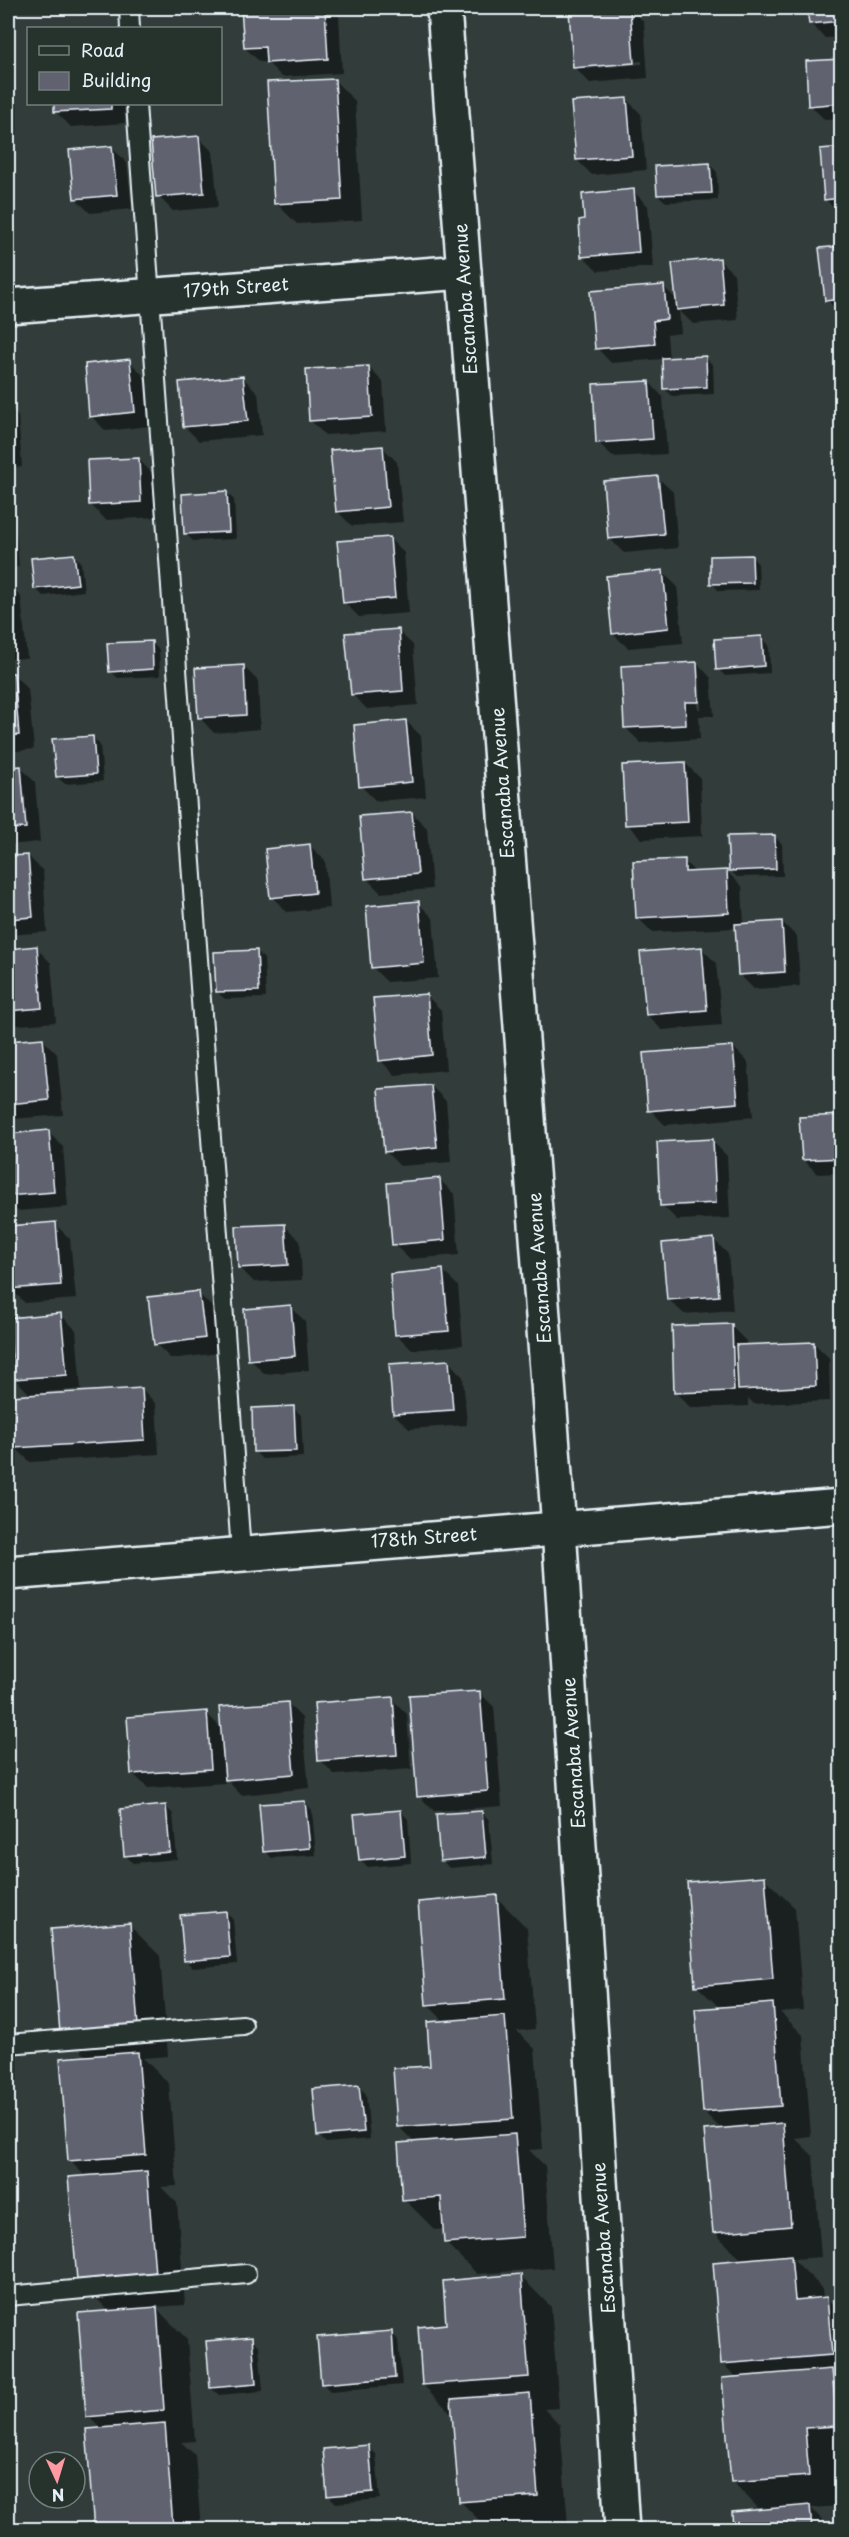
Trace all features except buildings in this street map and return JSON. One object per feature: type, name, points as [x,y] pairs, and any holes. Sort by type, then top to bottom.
[{"type":"street","name":"Escanaba Avenue","points":[[444,8],[560,1528],[622,2529]]},
{"type":"street","name":"179th Street","points":[[8,306],[464,272]]},
{"type":"street","name":"178th Street","points":[[8,1573],[241,1552],[842,1506]]},
{"type":"lane","points":[[129,8],[130,27]]},
{"type":"lane","points":[[136,105],[241,1552]]},
{"type":"lane","points":[[8,2044],[243,2025]]},
{"type":"lane","points":[[8,2296],[246,2274]]}]
